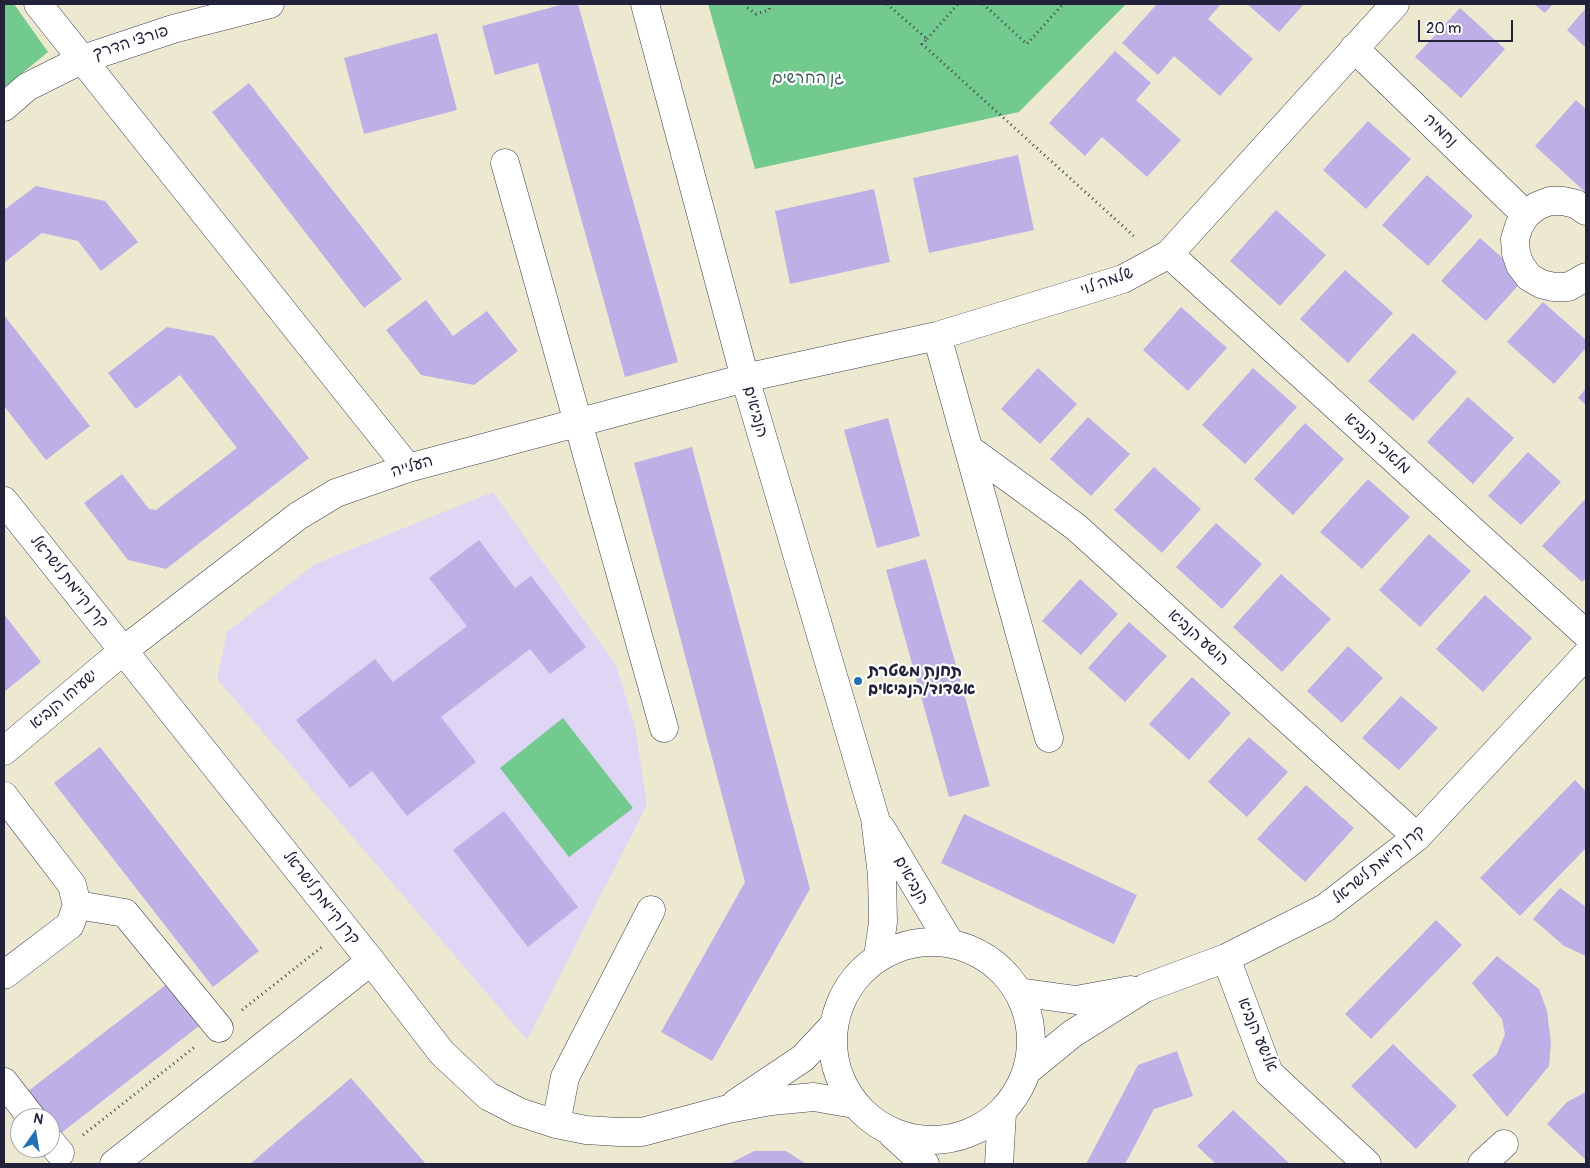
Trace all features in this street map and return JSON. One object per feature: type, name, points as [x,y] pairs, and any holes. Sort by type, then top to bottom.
[{"type":"street","points":[[38,4],[408,468]]},
{"type":"street","name":"פורצי הדרך","points":[[4,107],[27,87],[82,59],[173,29],[270,4]]},
{"type":"street","name":"הנביאים","points":[[644,4],[745,378],[875,818],[882,875],[882,922],[878,957]]},
{"type":"street","name":"שלמה לוי","points":[[745,378],[937,336],[1123,279],[1164,256],[1396,4]]},
{"type":"street","name":"נחמיה","points":[[1354,48],[1526,215]]},
{"type":"street","points":[[506,163],[664,728]]},
{"type":"street","points":[[1586,211],[1576,204],[1563,200],[1550,201],[1537,206],[1526,215],[1519,226],[1515,239],[1516,253],[1520,265],[1529,276],[1541,284],[1554,287],[1568,286],[1586,277]]},
{"type":"street","name":"מלאכי הנביא","points":[[1164,256],[1586,634]]},
{"type":"street","points":[[937,336],[1049,738]]},
{"type":"street","name":"העלייה","points":[[124,650],[298,516],[336,493],[408,468],[745,378]]},
{"type":"street","name":"הושע הנביא","points":[[969,449],[1076,527],[1417,838]]},
{"type":"street","name":"קרן קיימת לישראל","points":[[4,501],[371,961],[442,1053],[488,1096],[519,1112],[556,1124],[586,1130],[642,1132],[728,1108],[814,1097],[854,1104]]},
{"type":"street","name":"ישעיהו הנביא","points":[[4,751],[124,650]]},
{"type":"street","name":"קרן קיימת לישראל","points":[[1018,992],[1076,1000],[1145,988],[1226,958],[1325,908],[1417,838],[1586,655]]},
{"type":"street","points":[[4,796],[72,884],[78,905],[70,925],[4,975]]},
{"type":"street","name":"הנביאים","points":[[875,818],[950,943]]},
{"type":"street","points":[[78,905],[125,913],[220,1028]]},
{"type":"street","points":[[556,1124],[565,1077],[651,910]]},
{"type":"street","points":[[890,1132],[913,1139],[937,1141],[960,1137],[982,1127],[1002,1113],[1018,1093],[1028,1070],[1032,1044],[1029,1017],[1018,992],[1006,974],[990,960],[971,950],[950,943],[925,942],[901,946],[878,957],[856,975],[841,999],[833,1026],[832,1054],[839,1080],[854,1104],[870,1120],[890,1132],[925,1164]]},
{"type":"street","name":"אלישע הנביא","points":[[1226,958],[1269,1073],[1367,1164]]},
{"type":"street","points":[[114,1164],[371,961]]},
{"type":"street","name":"קרן קיימת לישראל","points":[[1028,1070],[1072,1034],[1145,988]]},
{"type":"street","name":"קרן קיימת לישראל","points":[[728,1108],[803,1058],[833,1026]]},
{"type":"street","points":[[4,1082],[24,1108]]},
{"type":"street","points":[[999,1164],[1002,1113]]},
{"type":"street","points":[[1482,1164],[1504,1144]]},
{"type":"path","points":[[744,4],[756,14],[769,10],[771,4]]},
{"type":"path","points":[[888,4],[927,39]]},
{"type":"path","points":[[958,4],[922,44],[1164,256]]},
{"type":"path","points":[[983,4],[1027,44],[1063,4]]},
{"type":"shaded area","points":[[493,492],[616,665],[635,727],[647,805],[527,1040],[217,679],[227,632],[315,564]]},
{"type":"green space","points":[[14,4],[48,52],[4,88],[4,5]]},
{"type":"green space","name":"גן החרשים","points":[[708,4],[1126,4],[1019,112],[755,169]]},
{"type":"green space","points":[[563,718],[633,808],[569,857],[500,768]]},
{"type":"building","points":[[564,4],[578,4],[678,362],[625,377],[538,63],[495,75],[482,26]]},
{"type":"building","points":[[1157,4],[1221,4],[1208,19],[1253,59],[1220,96],[1174,56],[1158,75],[1122,43]]},
{"type":"building","points":[[1247,4],[1304,4],[1279,32]]},
{"type":"building","points":[[1534,4],[1553,4],[1545,13]]},
{"type":"building","points":[[1460,8],[1505,49],[1461,98],[1415,57]]},
{"type":"building","points":[[1586,8],[1586,48],[1567,30]]},
{"type":"building","points":[[437,33],[457,110],[364,134],[344,58]]},
{"type":"building","points":[[1115,51],[1151,83],[1136,100],[1181,140],[1147,177],[1102,137],[1085,156],[1049,123]]},
{"type":"building","points":[[249,83],[402,279],[364,308],[212,112]]},
{"type":"building","points":[[1576,100],[1586,109],[1586,193],[1535,146]]},
{"type":"building","points":[[1368,121],[1411,159],[1366,209],[1323,170]]},
{"type":"building","points":[[1018,155],[1034,230],[929,253],[913,178]]},
{"type":"building","points":[[1427,175],[1473,216],[1428,266],[1382,225]]},
{"type":"building","points":[[36,186],[105,201],[138,242],[101,271],[78,241],[42,233],[4,263],[4,210]]},
{"type":"building","points":[[874,189],[890,262],[790,284],[775,211]]},
{"type":"building","points":[[1276,210],[1326,255],[1280,306],[1230,261]]},
{"type":"building","points":[[1480,238],[1525,278],[1486,321],[1441,281]]},
{"type":"building","points":[[1345,270],[1393,313],[1348,363],[1300,319]]},
{"type":"building","points":[[426,300],[453,336],[487,311],[518,351],[474,385],[421,375],[386,330]]},
{"type":"building","points":[[1543,302],[1586,340],[1586,348],[1554,384],[1507,342]]},
{"type":"building","points":[[1181,307],[1227,348],[1188,391],[1143,350]]},
{"type":"building","points":[[4,315],[90,426],[46,460],[4,406]]},
{"type":"building","points":[[167,327],[214,336],[309,458],[166,569],[128,560],[84,503],[122,474],[149,509],[156,510],[237,448],[180,375],[136,409],[108,373]]},
{"type":"building","points":[[1413,333],[1457,372],[1413,421],[1368,381]]},
{"type":"building","points":[[1038,368],[1077,404],[1040,444],[1001,409]]},
{"type":"building","points":[[1253,368],[1297,407],[1245,464],[1202,425]]},
{"type":"building","points":[[1586,388],[1586,405],[1578,398]]},
{"type":"building","points":[[1468,397],[1514,438],[1473,484],[1427,442]]},
{"type":"building","points":[[1088,417],[1130,454],[1091,496],[1050,459]]},
{"type":"building","points":[[888,418],[920,536],[877,548],[844,430]]},
{"type":"building","points":[[1305,423],[1344,459],[1293,515],[1254,479]]},
{"type":"building","points":[[692,447],[810,889],[712,1061],[661,1032],[745,882],[634,463]]},
{"type":"building","points":[[1528,452],[1561,482],[1521,525],[1488,496]]},
{"type":"building","points":[[1154,467],[1201,509],[1162,553],[1114,510]]},
{"type":"building","points":[[1368,479],[1410,517],[1362,569],[1320,532]]},
{"type":"building","points":[[1586,498],[1586,578],[1582,582],[1542,546]]},
{"type":"building","points":[[1216,523],[1262,564],[1222,609],[1176,567]]},
{"type":"building","points":[[1429,534],[1471,571],[1420,627],[1379,590]]},
{"type":"building","points":[[479,540],[515,588],[531,576],[586,647],[550,674],[530,649],[441,717],[476,762],[407,816],[372,771],[350,788],[296,720],[375,659],[393,682],[467,626],[429,578]]},
{"type":"building","points":[[926,559],[990,786],[949,797],[886,570]]},
{"type":"building","points":[[1281,574],[1331,619],[1282,672],[1233,627]]},
{"type":"building","points":[[1080,579],[1118,614],[1081,655],[1042,621]]},
{"type":"building","points":[[1485,595],[1532,638],[1483,692],[1436,649]]},
{"type":"building","points":[[4,614],[41,662],[4,692]]},
{"type":"building","points":[[1129,622],[1167,656],[1125,702],[1088,668]]},
{"type":"building","points":[[1348,646],[1383,678],[1342,723],[1307,691]]},
{"type":"building","points":[[1192,677],[1231,713],[1189,760],[1149,724]]},
{"type":"building","points":[[1401,696],[1438,728],[1399,770],[1362,738]]},
{"type":"building","points":[[1249,737],[1288,772],[1247,817],[1208,782]]},
{"type":"building","points":[[100,747],[259,951],[213,987],[54,783]]},
{"type":"building","points":[[1575,780],[1586,791],[1586,848],[1520,916],[1480,878]]},
{"type":"building","points":[[1306,785],[1354,828],[1305,882],[1257,839]]},
{"type":"building","points":[[504,811],[578,907],[528,947],[453,850]]},
{"type":"building","points":[[964,814],[1137,895],[1114,944],[941,863]]},
{"type":"building","points":[[1560,888],[1586,907],[1586,956],[1564,946],[1533,919]]},
{"type":"building","points":[[1436,920],[1462,945],[1371,1039],[1345,1014]]},
{"type":"building","points":[[1497,956],[1539,989],[1547,1011],[1551,1043],[1549,1066],[1507,1117],[1472,1075],[1497,1054],[1505,1034],[1502,1019],[1472,983]]},
{"type":"building","points":[[167,984],[199,1026],[60,1134],[60,1108],[34,1108],[23,1095]]},
{"type":"building","points":[[1393,1044],[1457,1106],[1416,1149],[1351,1086]]},
{"type":"building","points":[[1177,1051],[1193,1096],[1154,1109],[1125,1164],[1086,1164],[1138,1065]]},
{"type":"building","points":[[351,1078],[426,1164],[346,1164],[344,1162],[342,1164],[250,1164]]},
{"type":"building","points":[[1586,1092],[1586,1160],[1547,1124],[1567,1102]]},
{"type":"building","points":[[1233,1110],[1290,1164],[1216,1164],[1197,1146]]},
{"type":"building","points":[[754,1151],[786,1151],[806,1164],[729,1164]]},
{"type":"place","name":"תחנת משטרת אשדוד/הנביאים","points":[[858,681]]}]
